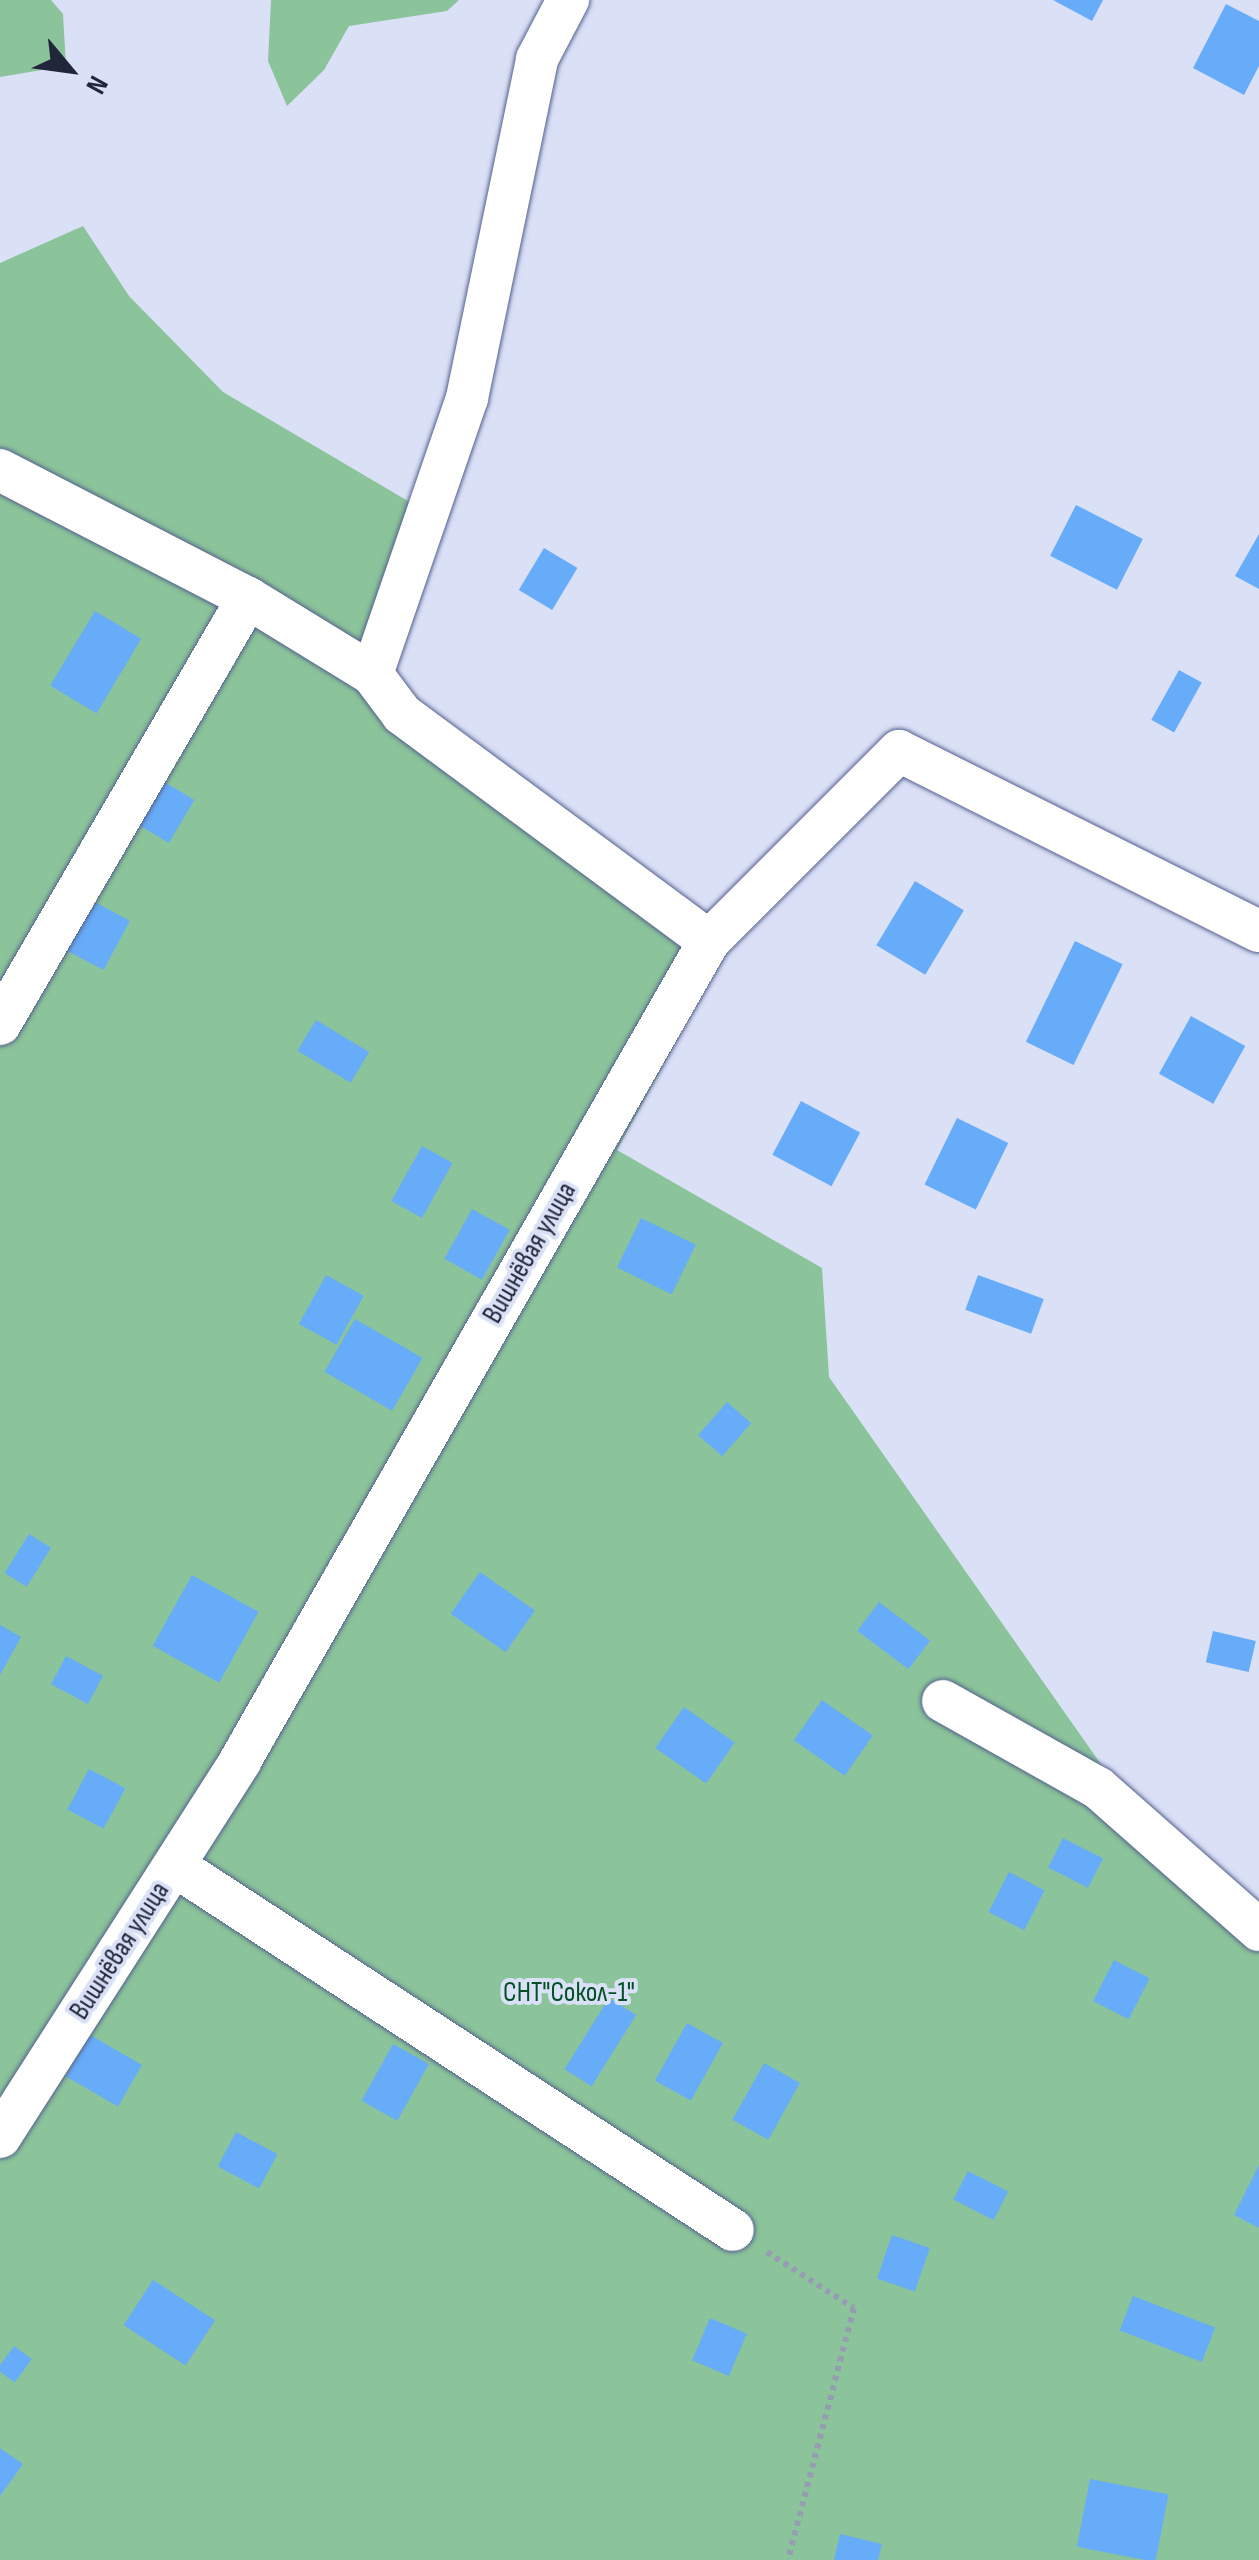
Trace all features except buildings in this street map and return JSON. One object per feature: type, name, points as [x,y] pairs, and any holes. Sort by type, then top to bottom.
[{"type":"street","points":[[372,674],[468,398],[537,59],[568,0]]},
{"type":"street","points":[[0,470],[248,598],[372,674],[402,714],[709,941]]},
{"type":"street","points":[[0,1024],[248,598]]},
{"type":"street","name":"Вишнёвая улица","points":[[0,2137],[175,1866],[709,941],[899,751],[1259,931]]},
{"type":"street","points":[[943,1702],[1098,1788],[1259,1930]]},
{"type":"street","points":[[175,1866],[732,2230]]},
{"type":"path","points":[[732,2230],[854,2308],[788,2560]]},
{"type":"green space","points":[[0,0],[51,0],[63,14],[66,66],[0,77]]},
{"type":"green space","points":[[271,0],[459,0],[447,11],[349,26],[324,70],[287,106],[268,61]]},
{"type":"green space","name":"СНТ\"Сокол-1\"","points":[[83,226],[129,296],[223,392],[413,504],[377,619],[413,723],[725,952],[617,1150],[822,1268],[829,1377],[1164,1854],[1259,1938],[1259,2560],[0,2560],[0,263]]}]
